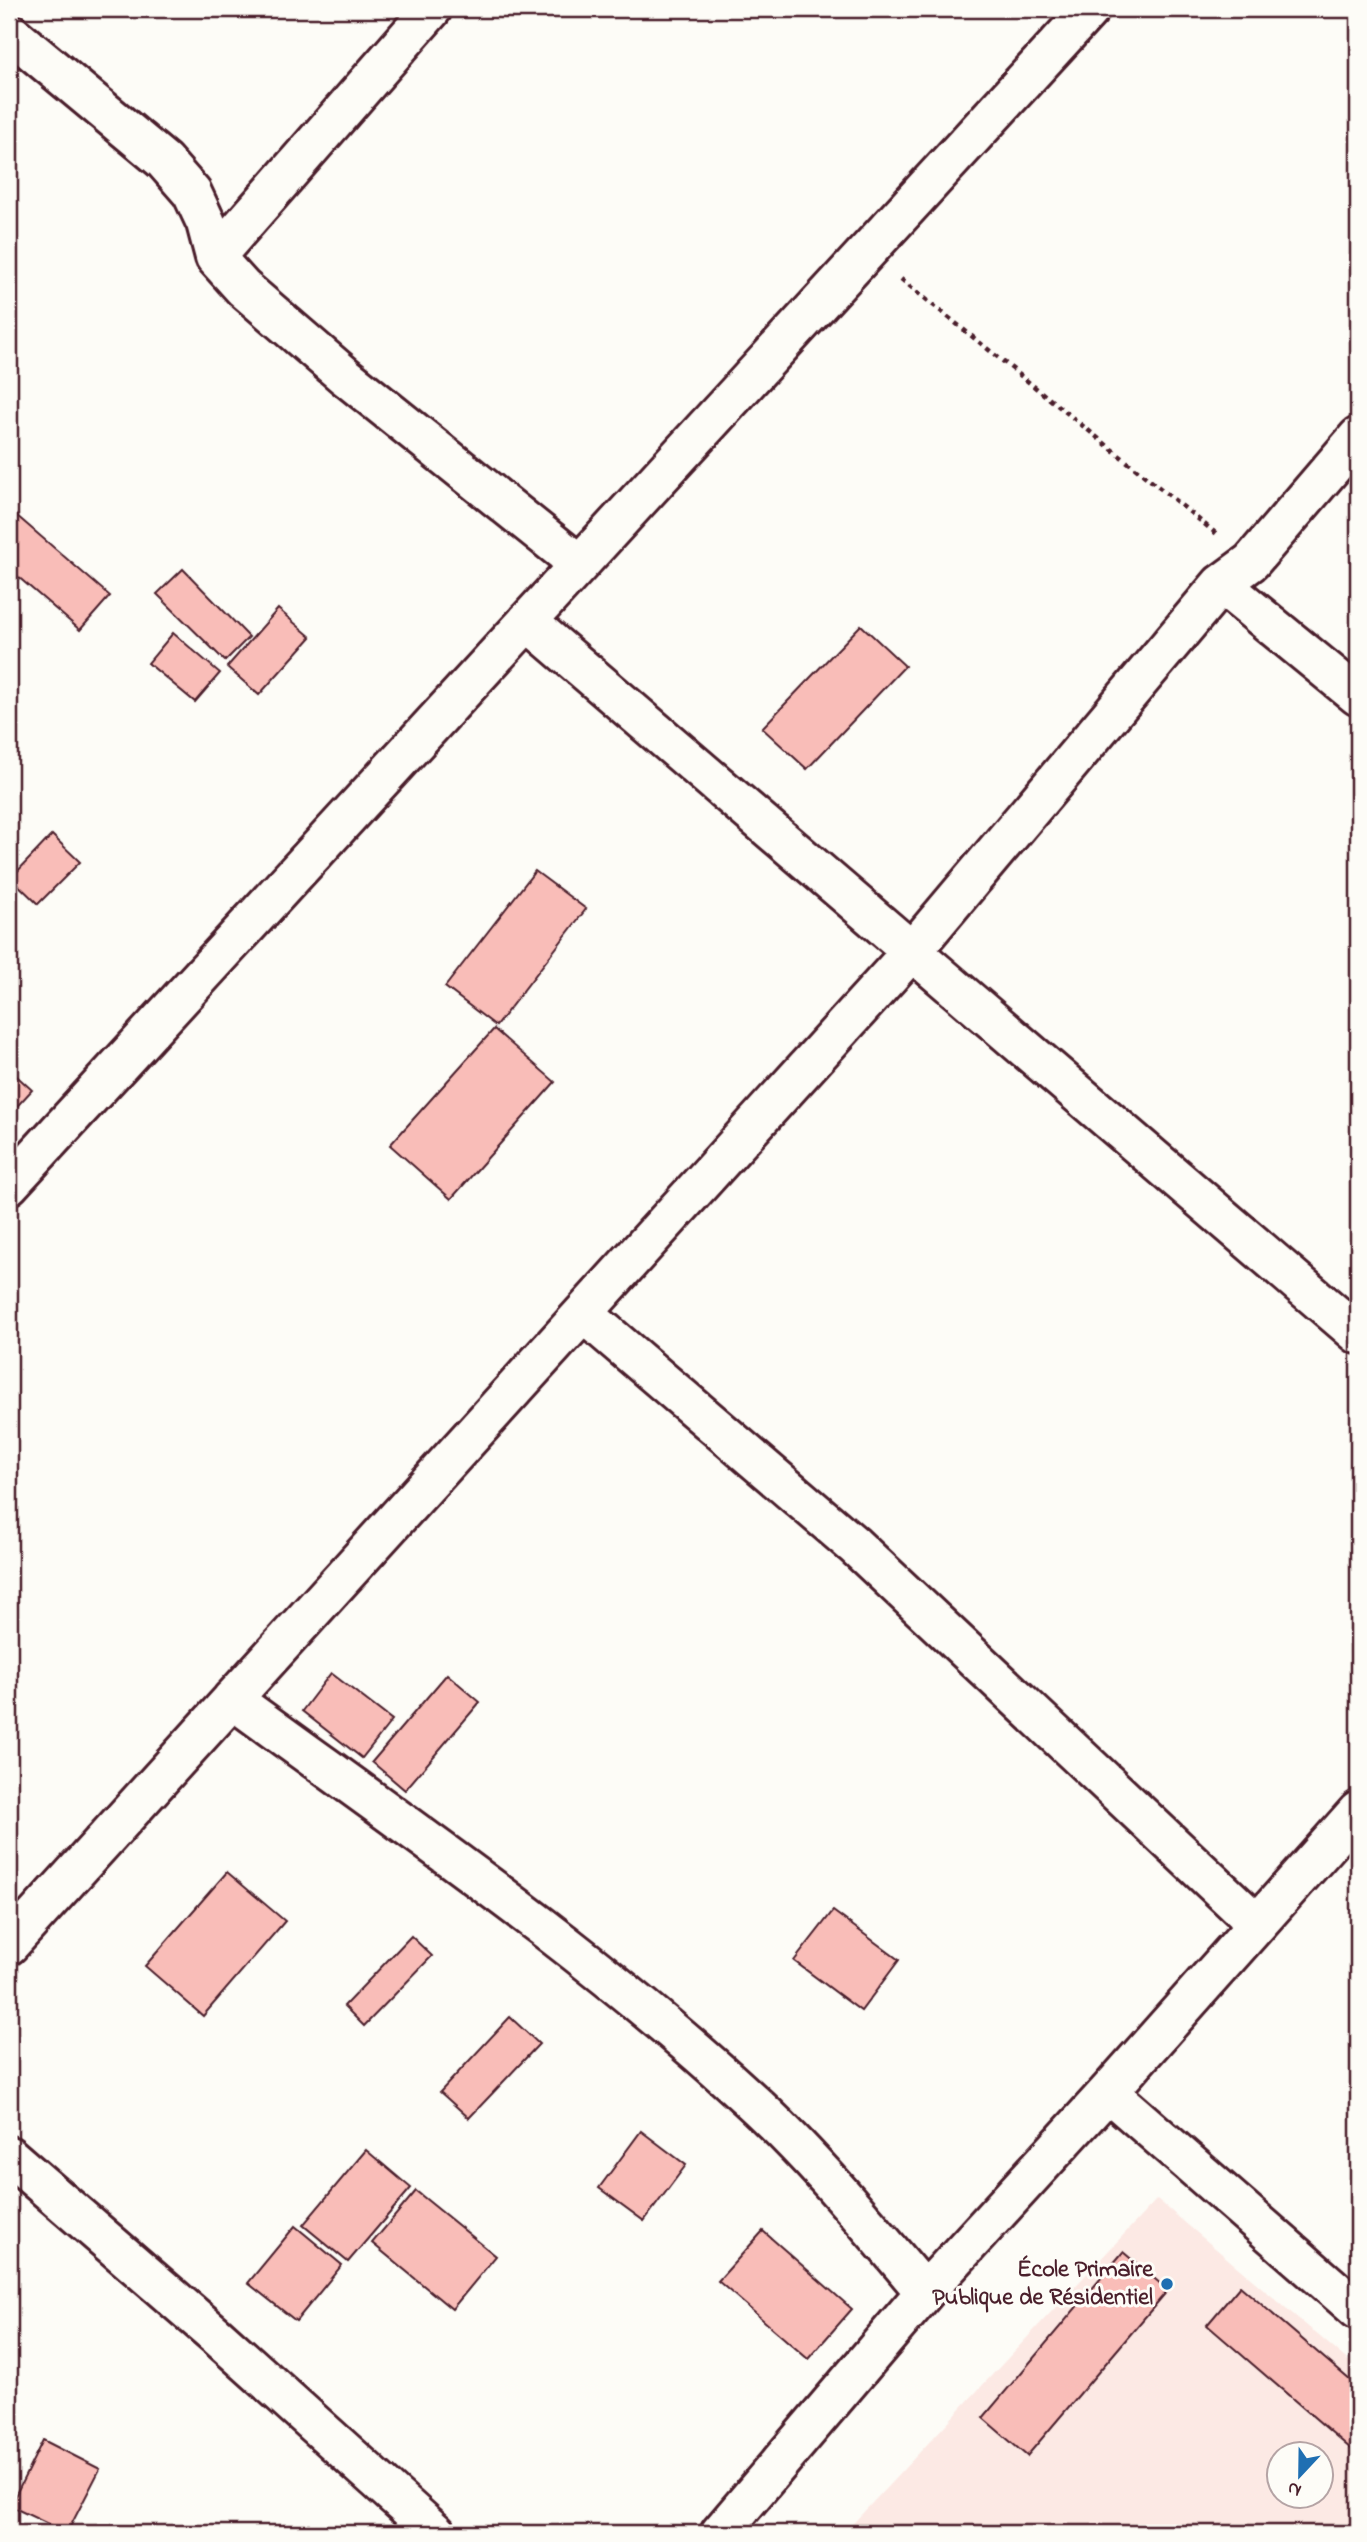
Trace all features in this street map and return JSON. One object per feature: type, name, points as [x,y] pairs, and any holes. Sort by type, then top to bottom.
[{"type":"street","points":[[215,257],[432,9]]},
{"type":"street","points":[[9,1185],[1090,9]]},
{"type":"street","points":[[9,32],[164,161],[192,193],[206,223],[215,257],[243,288],[345,376],[579,564]]},
{"type":"street","points":[[9,1944],[912,951],[1220,584],[1251,562],[1358,437]]},
{"type":"street","points":[[1220,584],[1358,696]]},
{"type":"street","points":[[527,621],[1358,1334]]},
{"type":"street","points":[[583,1313],[854,1545],[1257,1924]]},
{"type":"street","points":[[232,1699],[515,1905],[639,2004],[748,2097],[844,2196],[925,2292]]},
{"type":"street","points":[[720,2533],[925,2292],[1108,2092],[1358,1811]]},
{"type":"street","points":[[1108,2092],[1358,2310]]},
{"type":"street","points":[[9,2156],[217,2336],[436,2533]]},
{"type":"path","points":[[867,252],[1251,562]]},
{"type":"shaded area","name":"École Primaire Publique de Résidentiel","points":[[1157,2199],[1358,2369],[1358,2533],[844,2533]]},
{"type":"building","points":[[9,509],[110,596],[80,630],[9,569]]},
{"type":"building","points":[[183,569],[249,637],[225,661],[157,594]]},
{"type":"building","points":[[278,609],[311,637],[259,695],[227,667]]},
{"type":"building","points":[[861,625],[905,666],[807,769],[762,728]]},
{"type":"building","points":[[173,633],[220,673],[195,702],[148,663]]},
{"type":"building","points":[[52,835],[80,862],[38,904],[11,878]]},
{"type":"building","points":[[535,871],[586,909],[496,1026],[445,987]]},
{"type":"building","points":[[494,1029],[555,1082],[451,1199],[390,1145]]},
{"type":"building","points":[[9,1069],[32,1090],[9,1115]]},
{"type":"building","points":[[331,1673],[392,1720],[362,1758],[302,1711]]},
{"type":"building","points":[[447,1674],[480,1702],[405,1790],[372,1762]]},
{"type":"building","points":[[227,1872],[285,1921],[203,2016],[145,1966]]},
{"type":"building","points":[[833,1911],[899,1960],[861,2011],[794,1961]]},
{"type":"building","points":[[411,1936],[432,1956],[364,2026],[344,2006]]},
{"type":"building","points":[[510,2017],[539,2044],[469,2118],[440,2092]]},
{"type":"building","points":[[641,2131],[686,2165],[644,2221],[599,2188]]},
{"type":"building","points":[[366,2150],[411,2188],[348,2262],[303,2225]]},
{"type":"building","points":[[416,2191],[496,2256],[452,2309],[372,2243]]},
{"type":"building","points":[[295,2226],[342,2265],[296,2321],[248,2283]]},
{"type":"building","points":[[763,2231],[852,2309],[808,2359],[718,2281]]},
{"type":"building","points":[[1123,2252],[1168,2290],[1027,2456],[983,2418]]},
{"type":"building","points":[[1240,2286],[1358,2387],[1358,2455],[1207,2325]]},
{"type":"building","points":[[43,2440],[100,2469],[67,2533],[10,2506]]},
{"type":"place","name":"École Primaire Publique de Résidentiel","points":[[1167,2284]]}]
